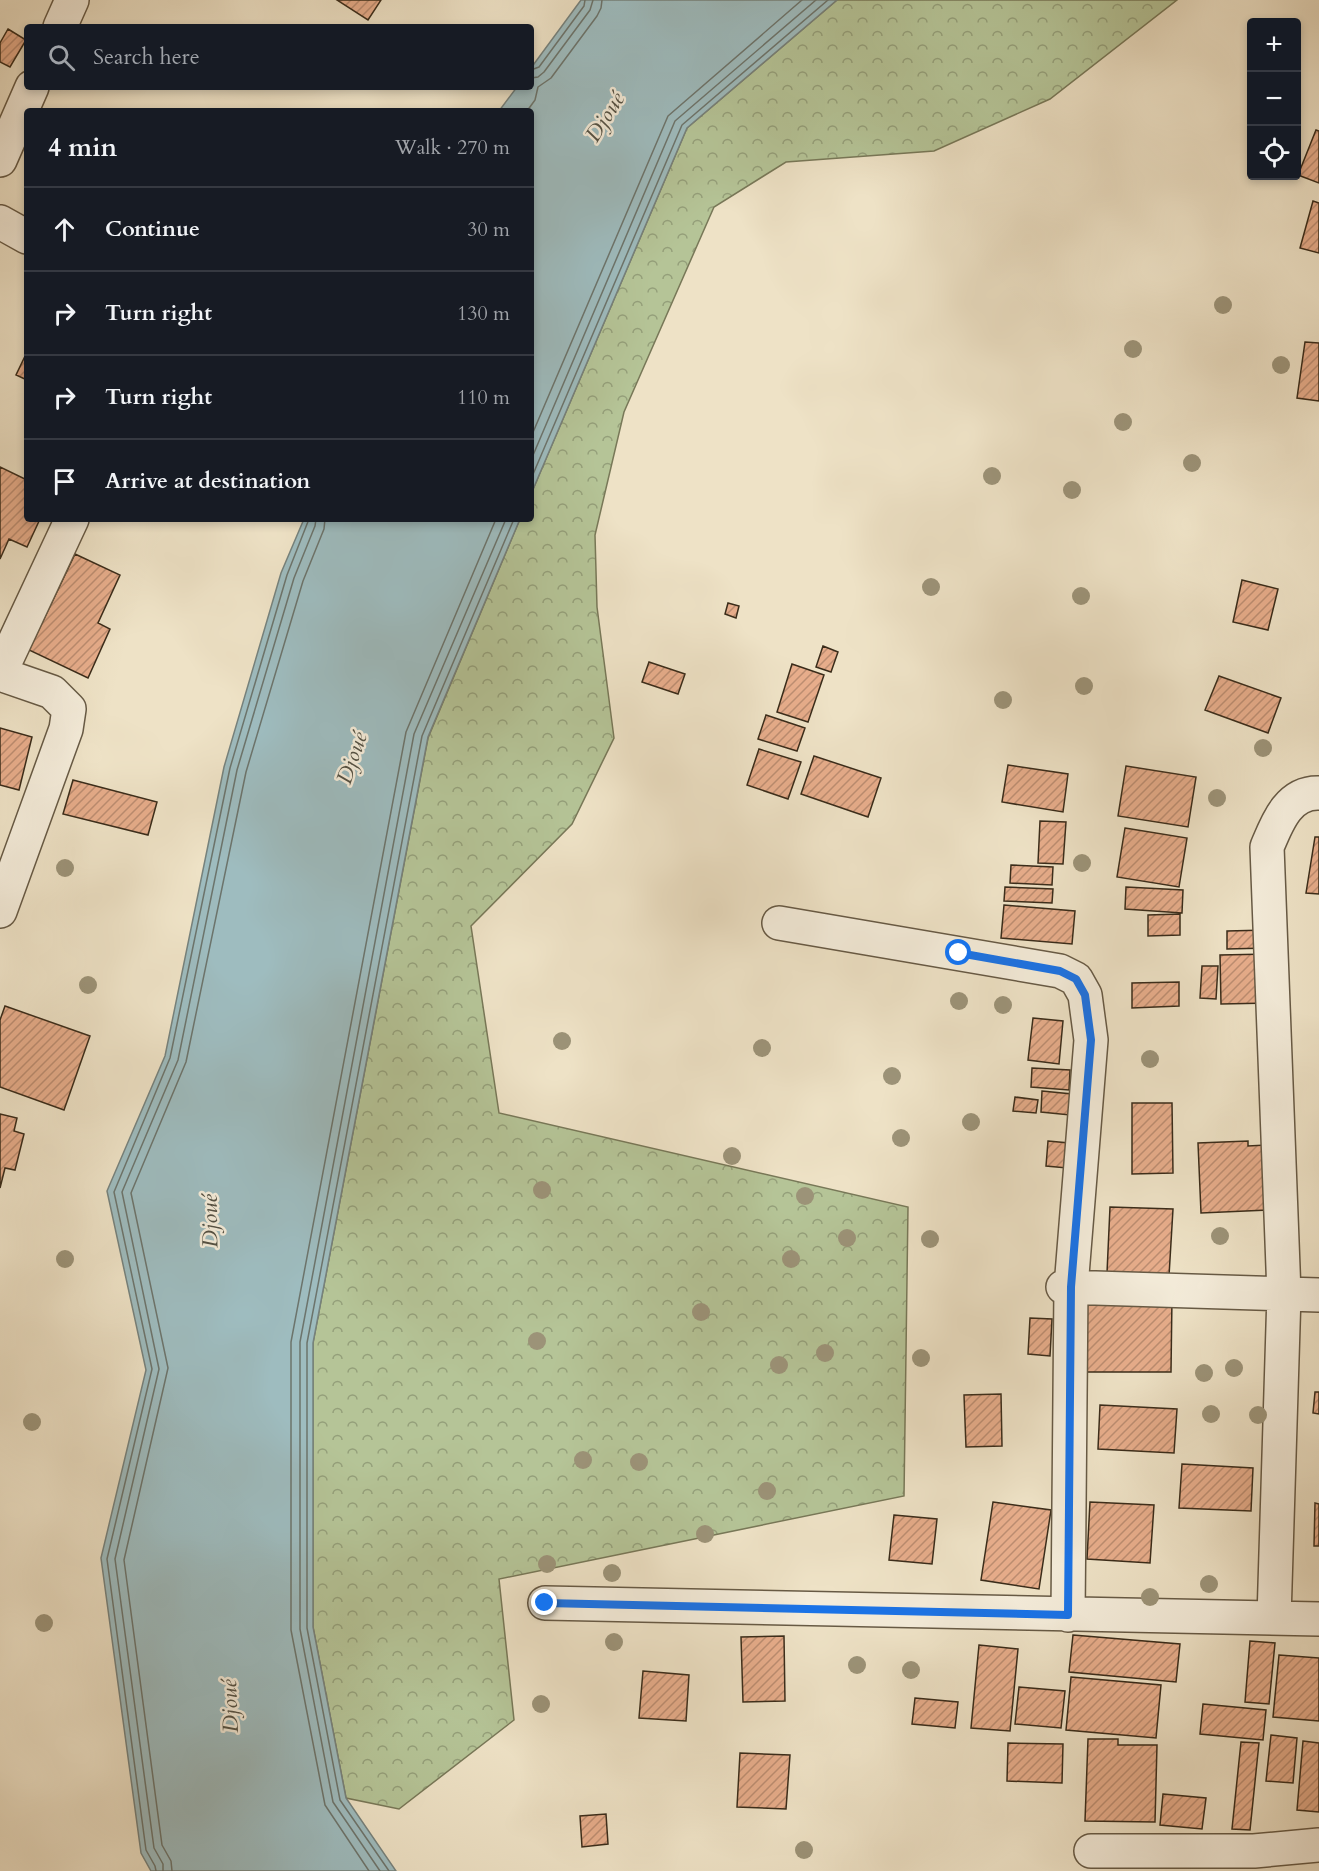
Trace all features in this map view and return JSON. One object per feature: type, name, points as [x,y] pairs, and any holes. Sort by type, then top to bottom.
[{"type":"street","points":[[61,24],[72,0]]},
{"type":"street","points":[[0,160],[31,90]]},
{"type":"street","points":[[0,222],[24,235]]},
{"type":"street","points":[[0,911],[66,729],[69,709],[52,692],[0,673],[71,522]]},
{"type":"street","points":[[1274,1618],[1284,1294],[1267,847],[1278,821],[1293,800],[1319,793]]},
{"type":"street","points":[[778,923],[1060,971],[1076,979],[1085,995],[1091,1040],[1067,1287],[1068,1615]]},
{"type":"street","points":[[1067,1287],[1319,1295]]},
{"type":"street","points":[[545,1603],[1319,1619]]},
{"type":"street","points":[[1091,1851],[1255,1861],[1319,1845]]},
{"type":"green space","points":[[837,0],[1177,0],[1050,99],[934,151],[786,162],[714,207],[624,412],[595,535],[597,607],[614,738],[572,824],[471,926],[499,1113],[908,1207],[904,1496],[499,1579],[514,1720],[399,1809],[346,1798],[313,1627],[313,1343],[428,738],[519,522],[534,522],[534,487],[687,128]]},
{"type":"water","name":"Djoué","points":[[581,0],[837,0],[687,128],[534,487],[534,108],[501,108],[515,90],[534,90],[534,64]]},
{"type":"water","name":"Djoué","points":[[303,522],[519,522],[428,737],[313,1343],[313,1627],[346,1798],[396,1871],[151,1871],[141,1853],[101,1558],[146,1370],[107,1191],[165,1056],[224,767],[281,573]]},
{"type":"building","points":[[337,0],[381,0],[368,20]]},
{"type":"building","points":[[8,29],[24,39],[24,43],[10,67],[0,62],[0,43]]},
{"type":"building","points":[[1316,130],[1319,131],[1319,183],[1301,176],[1301,168]]},
{"type":"building","points":[[1313,201],[1319,203],[1319,253],[1300,248]]},
{"type":"building","points":[[1305,342],[1319,343],[1319,401],[1297,398]]},
{"type":"building","points":[[24,358],[24,379],[16,375]]},
{"type":"building","points":[[0,467],[24,479],[24,522],[39,522],[27,547],[9,539],[0,559]]},
{"type":"building","points":[[75,554],[120,575],[98,623],[110,629],[88,678],[29,650]]},
{"type":"building","points":[[1242,580],[1278,589],[1268,630],[1233,622]]},
{"type":"building","points":[[728,603],[739,606],[736,618],[725,614]]},
{"type":"building","points":[[823,646],[838,652],[831,672],[816,667]]},
{"type":"building","points":[[649,662],[685,674],[678,694],[642,682]]},
{"type":"building","points":[[792,664],[824,675],[808,722],[777,712]]},
{"type":"building","points":[[1219,676],[1281,698],[1268,733],[1205,710]]},
{"type":"building","points":[[766,715],[805,728],[797,751],[758,739]]},
{"type":"building","points":[[0,728],[32,737],[19,790],[0,785]]},
{"type":"building","points":[[759,749],[801,762],[788,799],[747,785]]},
{"type":"building","points":[[814,756],[881,778],[868,817],[801,794]]},
{"type":"building","points":[[1008,765],[1068,774],[1063,812],[1002,802]]},
{"type":"building","points":[[1126,766],[1196,777],[1188,827],[1118,816]]},
{"type":"building","points":[[73,780],[157,802],[148,835],[63,814]]},
{"type":"building","points":[[1040,821],[1066,822],[1063,864],[1038,863]]},
{"type":"building","points":[[1125,828],[1187,838],[1179,887],[1117,877]]},
{"type":"building","points":[[1315,837],[1319,837],[1319,894],[1306,893]]},
{"type":"building","points":[[1011,865],[1053,867],[1052,885],[1010,883]]},
{"type":"building","points":[[1005,887],[1053,889],[1052,903],[1004,901]]},
{"type":"building","points":[[1126,887],[1183,890],[1182,913],[1125,909]]},
{"type":"building","points":[[1004,905],[1075,911],[1072,944],[1001,938]]},
{"type":"building","points":[[1180,914],[1180,935],[1148,936],[1148,915]]},
{"type":"building","points":[[1267,930],[1267,948],[1227,949],[1227,931]]},
{"type":"building","points":[[1269,954],[1270,1003],[1221,1004],[1220,955]]},
{"type":"building","points":[[1202,966],[1218,966],[1216,999],[1200,998]]},
{"type":"building","points":[[1179,982],[1179,1006],[1132,1008],[1132,983]]},
{"type":"building","points":[[5,1006],[90,1036],[64,1110],[0,1087],[0,1020]]},
{"type":"building","points":[[1033,1018],[1063,1021],[1059,1064],[1028,1060]]},
{"type":"building","points":[[1032,1068],[1070,1070],[1069,1090],[1031,1087]]},
{"type":"building","points":[[1042,1091],[1072,1094],[1070,1115],[1041,1112]]},
{"type":"building","points":[[1015,1097],[1038,1100],[1036,1113],[1013,1111]]},
{"type":"building","points":[[1132,1103],[1172,1103],[1173,1173],[1132,1174]]},
{"type":"building","points":[[0,1114],[17,1118],[14,1131],[24,1134],[15,1170],[5,1168],[0,1188]]},
{"type":"building","points":[[1048,1141],[1069,1143],[1067,1168],[1046,1166]]},
{"type":"building","points":[[1248,1141],[1248,1146],[1266,1145],[1268,1210],[1201,1213],[1198,1143]]},
{"type":"building","points":[[1110,1207],[1173,1209],[1169,1276],[1107,1273]]},
{"type":"building","points":[[1084,1296],[1172,1297],[1171,1372],[1083,1372]]},
{"type":"building","points":[[1030,1318],[1052,1319],[1050,1356],[1028,1354]]},
{"type":"building","points":[[1315,1392],[1319,1392],[1319,1414],[1313,1413]]},
{"type":"building","points":[[1001,1394],[1002,1446],[966,1447],[964,1395]]},
{"type":"building","points":[[1100,1405],[1177,1409],[1174,1453],[1098,1449]]},
{"type":"building","points":[[1182,1464],[1253,1468],[1251,1511],[1179,1508]]},
{"type":"building","points":[[993,1502],[1051,1510],[1039,1589],[981,1580]]},
{"type":"building","points":[[1090,1502],[1154,1505],[1150,1563],[1087,1559]]},
{"type":"building","points":[[1315,1503],[1319,1504],[1319,1546],[1314,1546]]},
{"type":"building","points":[[894,1515],[937,1519],[932,1564],[889,1560]]},
{"type":"building","points":[[1073,1635],[1180,1644],[1176,1682],[1069,1672]]},
{"type":"building","points":[[784,1636],[785,1701],[743,1702],[741,1637]]},
{"type":"building","points":[[1250,1641],[1275,1643],[1269,1704],[1245,1702]]},
{"type":"building","points":[[979,1645],[1018,1649],[1010,1731],[971,1728]]},
{"type":"building","points":[[1279,1655],[1319,1658],[1319,1721],[1273,1717]]},
{"type":"building","points":[[643,1671],[689,1675],[686,1721],[639,1718]]},
{"type":"building","points":[[1071,1677],[1161,1685],[1156,1738],[1066,1730]]},
{"type":"building","points":[[1019,1687],[1065,1691],[1061,1728],[1015,1724]]},
{"type":"building","points":[[915,1698],[958,1702],[955,1728],[912,1724]]},
{"type":"building","points":[[1203,1704],[1266,1710],[1263,1740],[1200,1734]]},
{"type":"building","points":[[1271,1735],[1297,1738],[1293,1783],[1266,1781]]},
{"type":"building","points":[[1088,1739],[1118,1739],[1118,1745],[1157,1745],[1155,1822],[1085,1821]]},
{"type":"building","points":[[1303,1741],[1319,1743],[1319,1812],[1297,1810]]},
{"type":"building","points":[[1241,1742],[1259,1743],[1250,1830],[1232,1829]]},
{"type":"building","points":[[1008,1743],[1063,1744],[1062,1783],[1007,1781]]},
{"type":"building","points":[[740,1753],[790,1755],[786,1809],[737,1807]]},
{"type":"building","points":[[1163,1794],[1206,1798],[1202,1829],[1160,1825]]},
{"type":"building","points":[[606,1814],[608,1844],[582,1847],[580,1816]]},
{"type":"route","points":[[545,1603],[1068,1615],[1071,1287],[1091,1040],[1085,995],[1076,979],[1060,971],[959,953]]}]
